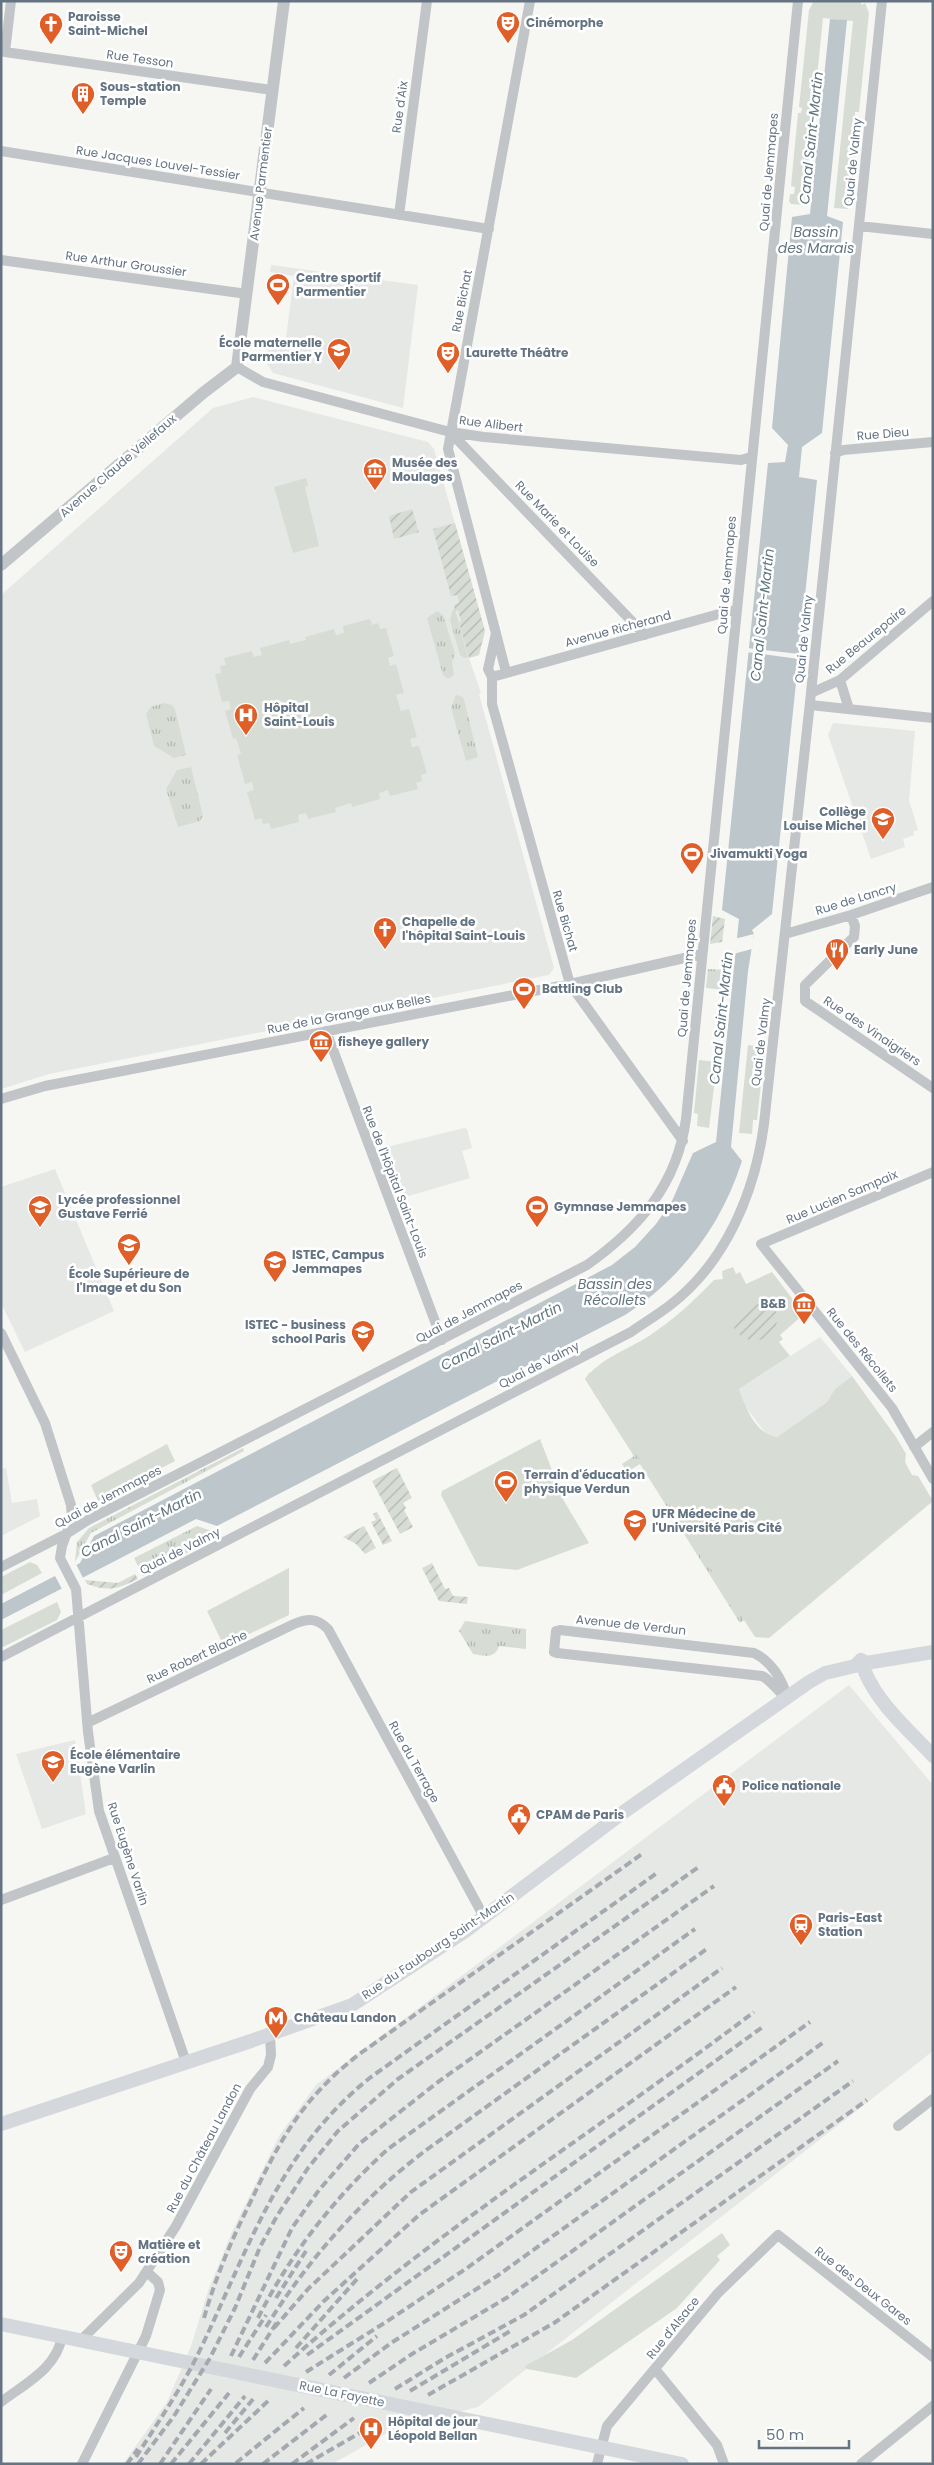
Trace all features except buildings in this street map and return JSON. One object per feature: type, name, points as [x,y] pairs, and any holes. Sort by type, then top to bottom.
[{"type":"main road","name":"Rue du Faubourg Saint-Martin","points":[[1,2124],[352,2005],[484,1917],[625,1810],[787,1698],[825,1674],[933,1652]]},
{"type":"main road","points":[[862,1667],[871,1688],[882,1702],[931,1751]]},
{"type":"main road","name":"Rue La Fayette","points":[[1,2324],[682,2464]]},
{"type":"street","name":"Rue Tesson","points":[[11,1],[5,52],[272,90]]},
{"type":"street","name":"Avenue Parmentier","points":[[237,367],[284,1]]},
{"type":"street","name":"Rue d'Aix","points":[[399,215],[427,1]]},
{"type":"street","name":"Rue Bichat","points":[[506,672],[448,449],[530,1]]},
{"type":"street","name":"Quai de Jemmapes","points":[[1,1567],[66,1534],[88,1520],[587,1265],[612,1247],[632,1229],[654,1203],[671,1173],[683,1141],[798,1]]},
{"type":"street","name":"Quai de Valmy","points":[[1,1657],[631,1332],[671,1305],[707,1267],[723,1245],[751,1190],[761,1152],[810,705],[882,1]]},
{"type":"street","name":"Rue Jacques Louvel-Tessier","points":[[1,150],[489,229]]},
{"type":"street","points":[[859,226],[933,234]]},
{"type":"street","name":"Rue Arthur Groussier","points":[[1,260],[247,294]]},
{"type":"street","name":"Rue Alibert","points":[[237,367],[263,382],[450,432],[484,437],[741,460],[751,457]]},
{"type":"street","name":"Avenue Claude Vellefaux","points":[[1,566],[203,392],[237,367]]},
{"type":"street","name":"Rue Marie et Louise","points":[[450,432],[645,635]]},
{"type":"street","name":"Rue Dieu","points":[[835,453],[843,450],[933,442]]},
{"type":"street","name":"Rue Beaurepaire","points":[[811,693],[840,680],[933,601]]},
{"type":"street","name":"Avenue Richerand","points":[[506,672],[737,610]]},
{"type":"street","name":"Rue Bichat","points":[[497,632],[488,670],[492,677],[492,704],[570,984],[683,1141]]},
{"type":"street","points":[[492,677],[506,672]]},
{"type":"street","points":[[840,680],[849,709]]},
{"type":"street","points":[[810,705],[933,718]]},
{"type":"street","name":"Rue de Lancry","points":[[785,934],[851,915],[933,887]]},
{"type":"street","name":"Rue des Vinaigriers","points":[[851,915],[854,936],[805,985],[805,1001],[933,1088]]},
{"type":"street","name":"Rue de la Grange aux Belles","points":[[1,1099],[45,1086],[570,984],[702,954]]},
{"type":"street","name":"Rue de l'Hôpital Saint-Louis","points":[[326,1031],[442,1340]]},
{"type":"street","name":"Rue Lucien Sampaix","points":[[761,1244],[933,1172]]},
{"type":"street","name":"Rue des Récollets","points":[[761,1244],[892,1408],[933,1479]]},
{"type":"street","points":[[1,1333],[53,1442],[71,1505],[72,1519],[66,1534]]},
{"type":"street","points":[[914,1447],[933,1432]]},
{"type":"street","name":"Rue Eugène Varlin","points":[[66,1534],[60,1558],[76,1589],[79,1616],[78,1635],[87,1723],[99,1810],[186,2062]]},
{"type":"street","name":"Rue Robert Blache","points":[[87,1723],[294,1624],[307,1620],[320,1621]]},
{"type":"street","name":"Rue du Terrage","points":[[320,1621],[328,1629],[484,1917]]},
{"type":"street","name":"Avenue de Verdun","points":[[556,1631],[743,1650],[760,1656],[770,1665],[784,1686],[787,1698],[777,1691],[767,1678],[557,1653],[554,1652],[556,1631]]},
{"type":"street","points":[[754,1676],[770,1665]]},
{"type":"street","points":[[1,1900],[114,1858]]},
{"type":"street","name":"Rue du Château Landon","points":[[81,2340],[147,2272],[176,2226],[250,2089],[268,2067],[272,2055],[270,2034]]},
{"type":"street","points":[[898,2126],[933,2099]]},
{"type":"street","name":"Rue des Deux Gares","points":[[778,2234],[933,2357]]},
{"type":"street","name":"Rue d'Alsace","points":[[597,2464],[606,2426],[718,2293],[778,2234]]},
{"type":"street","points":[[82,2464],[146,2336],[160,2290],[158,2282],[147,2272]]},
{"type":"street","points":[[1,2402],[42,2372],[55,2359],[60,2350],[62,2336]]},
{"type":"street","points":[[655,2369],[717,2444],[724,2464]]},
{"type":"street","points":[[861,2464],[933,2406]]},
{"type":"shaded area","points":[[271,265],[418,285],[403,408],[273,373],[260,352],[264,353],[280,343],[281,338],[286,338],[294,276],[270,272]]},
{"type":"shaded area","name":"Hôpital Saint-Louis","points":[[253,397],[428,442],[434,449],[485,631],[479,655],[469,658],[481,693],[479,694],[554,968],[549,975],[49,1074],[1,1089],[1,595],[213,408]]},
{"type":"shaded area","points":[[833,723],[915,731],[909,800],[918,830],[913,832],[914,835],[903,839],[905,847],[871,859],[828,735]]},
{"type":"shaded area","points":[[464,1128],[467,1129],[472,1148],[462,1151],[470,1178],[405,1197],[401,1195],[396,1171],[392,1171],[387,1147]]},
{"type":"shaded area","name":"Lycée professionnel Gustave Ferrié","points":[[55,1169],[114,1311],[25,1352],[1,1303],[1,1187]]},
{"type":"shaded area","points":[[820,1337],[852,1376],[835,1389],[827,1402],[777,1437],[767,1435],[746,1407],[739,1389]]},
{"type":"shaded area","points":[[6,1468],[12,1503],[37,1499],[40,1516],[1,1536],[1,1469]]},
{"type":"shaded area","points":[[849,1685],[933,1785],[933,2051],[478,2407],[398,2427],[332,2464],[123,2464],[167,2402],[191,2346],[208,2291],[231,2234],[279,2136],[316,2085]]},
{"type":"shaded area","name":"École élémentaire Eugène Varlin","points":[[75,1740],[86,1814],[42,1829],[16,1754]]},
{"type":"green space","points":[[814,1],[860,1],[862,5],[865,3],[869,13],[859,112],[855,112],[855,117],[859,118],[852,192],[848,192],[847,199],[851,200],[850,207],[847,209],[834,208],[853,21],[823,18],[804,205],[791,204],[789,201],[790,194],[794,194],[795,187],[791,186],[798,113],[801,113],[802,108],[799,107],[809,10]]},
{"type":"green space","points":[[306,478],[308,486],[305,487],[319,546],[293,553],[274,487]]},
{"type":"green space","points":[[412,509],[419,532],[394,539],[389,516]]},
{"type":"green space","points":[[455,523],[485,631],[479,655],[469,658],[459,622],[461,621],[458,610],[455,611],[454,605],[459,603],[457,595],[451,596],[433,529]]},
{"type":"green space","points":[[455,609],[468,657],[465,658],[460,655],[450,621],[452,611]]},
{"type":"green space","points":[[437,611],[443,615],[455,653],[452,662],[454,675],[448,679],[443,675],[427,618]]},
{"type":"green space","points":[[370,619],[372,625],[378,623],[380,629],[386,628],[394,656],[388,658],[390,666],[396,664],[404,693],[396,695],[401,711],[409,709],[417,737],[410,739],[412,747],[419,746],[427,773],[421,775],[422,781],[416,783],[418,789],[390,796],[388,790],[379,793],[380,799],[352,807],[351,803],[335,808],[336,812],[308,819],[306,813],[298,815],[299,822],[271,829],[269,823],[263,824],[261,818],[255,820],[247,792],[254,790],[252,782],[245,784],[237,755],[241,754],[236,738],[233,739],[225,711],[231,709],[229,701],[222,702],[215,674],[221,673],[220,666],[226,665],[224,658],[252,651],[254,657],[262,655],[260,648],[289,640],[290,644],[306,640],[305,637],[334,629],[336,635],[344,633],[343,626]]},
{"type":"green space","points":[[456,695],[463,697],[478,757],[466,761],[451,708]]},
{"type":"green space","points":[[163,703],[172,705],[175,709],[186,755],[174,758],[154,746],[146,714],[151,707]]},
{"type":"green space","points":[[191,767],[203,816],[200,821],[178,827],[166,789],[177,770]]},
{"type":"green space","points":[[713,916],[725,919],[722,942],[710,944]]},
{"type":"green space","points":[[708,969],[726,970],[724,990],[706,988]]},
{"type":"green space","points":[[748,1045],[765,1047],[757,1120],[753,1120],[752,1134],[739,1133]]},
{"type":"green space","points":[[699,1060],[717,1062],[709,1128],[697,1126],[698,1114],[694,1113]]},
{"type":"green space","points":[[733,1267],[736,1274],[740,1272],[746,1284],[772,1272],[804,1314],[780,1335],[783,1339],[779,1342],[790,1356],[739,1389],[748,1412],[757,1426],[769,1435],[777,1437],[827,1402],[835,1389],[852,1376],[896,1437],[906,1454],[905,1462],[912,1475],[918,1476],[933,1501],[769,1638],[755,1637],[637,1455],[634,1456],[585,1379],[606,1360],[649,1336],[691,1303],[714,1280],[723,1279],[722,1271]]},
{"type":"green space","points":[[765,1303],[772,1305],[777,1314],[777,1323],[773,1331],[767,1337],[759,1340],[750,1340],[742,1336],[734,1328],[739,1318],[754,1305]]},
{"type":"green space","points":[[590,1372],[744,1620],[740,1623],[640,1464],[627,1472],[622,1464],[634,1456],[585,1379]]},
{"type":"green space","name":"Terrain d'éducation physique Verdun","points":[[540,1439],[564,1501],[589,1543],[517,1570],[478,1566],[441,1495],[442,1491]]},
{"type":"green space","points":[[167,1444],[175,1461],[98,1501],[91,1485]]},
{"type":"green space","points":[[243,1448],[244,1451],[91,1533],[75,1562],[77,1542],[89,1528]]},
{"type":"green space","points":[[397,1468],[412,1498],[403,1503],[406,1508],[404,1510],[413,1527],[400,1534],[372,1481]]},
{"type":"green space","points":[[377,1512],[392,1541],[383,1545],[371,1522],[376,1520],[373,1514]]},
{"type":"green space","points":[[197,1526],[212,1531],[217,1537],[143,1576],[134,1558]]},
{"type":"green space","points":[[364,1526],[376,1548],[365,1554],[356,1544],[343,1537]]},
{"type":"green space","points":[[30,1562],[37,1565],[42,1573],[1,1595],[1,1577]]},
{"type":"green space","points":[[432,1563],[445,1589],[449,1588],[453,1596],[468,1597],[467,1604],[439,1601],[422,1568]]},
{"type":"green space","points":[[289,1568],[289,1615],[224,1646],[207,1611]]},
{"type":"green space","points":[[135,1574],[138,1579],[107,1589],[87,1584],[85,1580],[118,1583]]},
{"type":"green space","points":[[57,1602],[61,1612],[57,1620],[1,1648],[1,1630]]},
{"type":"green space","points":[[465,1621],[526,1629],[526,1649],[499,1646],[492,1655],[473,1654],[459,1631]]},
{"type":"green space","points":[[722,2233],[730,2245],[717,2256],[720,2260],[677,2308],[576,2378],[527,2369],[525,2366],[572,2340]]},
{"type":"water","points":[[830,19],[847,20],[827,216],[843,222],[822,433],[802,447],[799,477],[817,480],[772,914],[752,930],[754,934],[748,971],[731,1147],[742,1161],[723,1207],[711,1229],[682,1267],[646,1300],[625,1315],[217,1526],[196,1519],[1,1620],[1,1604],[80,1563],[94,1536],[612,1265],[635,1247],[656,1224],[672,1201],[693,1153],[716,1142],[739,919],[722,910],[768,463],[785,462],[788,445],[772,428],[792,217],[810,214]]},
{"type":"pier","points":[[747,648],[799,654],[799,659],[746,652]]},
{"type":"pier","points":[[754,934],[752,949],[733,954],[734,939]]},
{"type":"pier","points":[[75,1562],[84,1580],[63,1591],[54,1574]]},
{"type":"railway","points":[[204,2318],[230,2246],[271,2161],[293,2123],[321,2089],[358,2055],[642,1854]]},
{"type":"railway","points":[[138,2464],[174,2416],[210,2358],[235,2308],[260,2247],[277,2216],[308,2168],[338,2131],[398,2079],[700,1866]]},
{"type":"railway","points":[[136,2457],[186,2378],[269,2203],[289,2169],[312,2136],[339,2106],[371,2077],[657,1873]]},
{"type":"railway","points":[[231,2356],[292,2228],[319,2190],[359,2144],[438,2082],[714,1886]]},
{"type":"railway","points":[[258,2318],[285,2271],[315,2228],[350,2187],[388,2149],[695,1929]]},
{"type":"railway","points":[[266,2327],[319,2253],[360,2208],[405,2167],[708,1948]]},
{"type":"railway","points":[[274,2328],[308,2289],[411,2192],[722,1968]]},
{"type":"railway","points":[[265,2363],[324,2301],[419,2215],[736,1987]]},
{"type":"railway","points":[[284,2366],[340,2318],[455,2227],[754,2012]]},
{"type":"railway","points":[[306,2372],[467,2268],[810,2022]]},
{"type":"railway","points":[[307,2355],[764,2026]]},
{"type":"railway","points":[[344,2378],[391,2343],[497,2276],[824,2042]]},
{"type":"railway","points":[[369,2383],[412,2354],[508,2297],[838,2061]]},
{"type":"railway","points":[[395,2389],[445,2358],[524,2315],[853,2081]]},
{"type":"railway","points":[[428,2395],[554,2323],[867,2100]]},
{"type":"railway","points":[[276,2298],[306,2251]]},
{"type":"railway","points":[[296,2348],[357,2279]]},
{"type":"railway","points":[[239,2357],[266,2315]]},
{"type":"railway","points":[[253,2360],[277,2322]]},
{"type":"railway","points":[[410,2391],[512,2330]]},
{"type":"railway","points":[[329,2375],[377,2336]]},
{"type":"railway","points":[[160,2464],[211,2389]]},
{"type":"railway","points":[[171,2464],[229,2393]]},
{"type":"railway","points":[[189,2464],[245,2396]]},
{"type":"railway","points":[[225,2433],[254,2398]]},
{"type":"railway","points":[[201,2464],[268,2401]]},
{"type":"railway","points":[[236,2463],[304,2408]]},
{"type":"railway","points":[[263,2464],[329,2413]]},
{"type":"railway","points":[[292,2464],[354,2418]]},
{"type":"railway","points":[[306,2464],[377,2423]]},
{"type":"railway","points":[[127,2464],[138,2449]]},
{"type":"place","name":"Cinémorphe","points":[[508,44]]},
{"type":"place","name":"Paroisse Saint-Michel","points":[[51,45]]},
{"type":"place","name":"Sous-station Temple","points":[[83,115]]},
{"type":"place","name":"Centre sportif Parmentier","points":[[278,306]]},
{"type":"place","name":"École maternelle Parmentier Y","points":[[339,371]]},
{"type":"place","name":"Laurette Théâtre","points":[[448,374]]},
{"type":"place","name":"Musée des Moulages","points":[[375,491]]},
{"type":"place","name":"Hôpital Saint-Louis","points":[[246,736]]},
{"type":"place","name":"Collège Louise Michel","points":[[883,840]]},
{"type":"place","name":"Jivamukti Yoga","points":[[692,875]]},
{"type":"place","name":"Chapelle de l'hôpital Saint-Louis","points":[[385,950]]},
{"type":"place","name":"Early June","points":[[837,971]]},
{"type":"place","name":"Battling Club","points":[[524,1010]]},
{"type":"place","name":"fisheye gallery","points":[[321,1063]]},
{"type":"place","name":"Lycée professionnel Gustave Ferrié","points":[[40,1228]]},
{"type":"place","name":"Gymnase Jemmapes","points":[[537,1228]]},
{"type":"place","name":"École Supérieure de l'Image et du Son","points":[[129,1266]]},
{"type":"place","name":"ISTEC, Campus Jemmapes","points":[[275,1283]]},
{"type":"place","name":"B&B","points":[[804,1325]]},
{"type":"place","name":"ISTEC - business school Paris","points":[[363,1353]]},
{"type":"place","name":"Terrain d'éducation physique Verdun","points":[[506,1503]]},
{"type":"place","name":"UFR Médecine de l'Université Paris Cité","points":[[635,1542]]},
{"type":"place","name":"École élémentaire Eugène Varlin","points":[[53,1783]]},
{"type":"place","name":"Police nationale","points":[[724,1807]]},
{"type":"place","name":"CPAM de Paris","points":[[519,1836]]},
{"type":"place","name":"Paris-East Station","points":[[801,1946]]},
{"type":"place","name":"Château Landon","points":[[276,2039]]},
{"type":"place","name":"Matière et création","points":[[121,2273]]},
{"type":"place","name":"Hôpital de jour Léopold Bellan","points":[[371,2450]]},
{"type":"water label","name":"Canal Saint-Martin","points":[[811,138]]},
{"type":"water label","name":"Bassin des Marais","points":[[816,240]]},
{"type":"water label","name":"Canal Saint-Martin","points":[[762,615]]},
{"type":"water label","name":"Canal Saint-Martin","points":[[721,1018]]},
{"type":"water label","name":"Bassin des Récollets","points":[[615,1292]]},
{"type":"water label","name":"Canal Saint-Martin","points":[[501,1336]]},
{"type":"water label","name":"Canal Saint-Martin","points":[[141,1523]]}]
